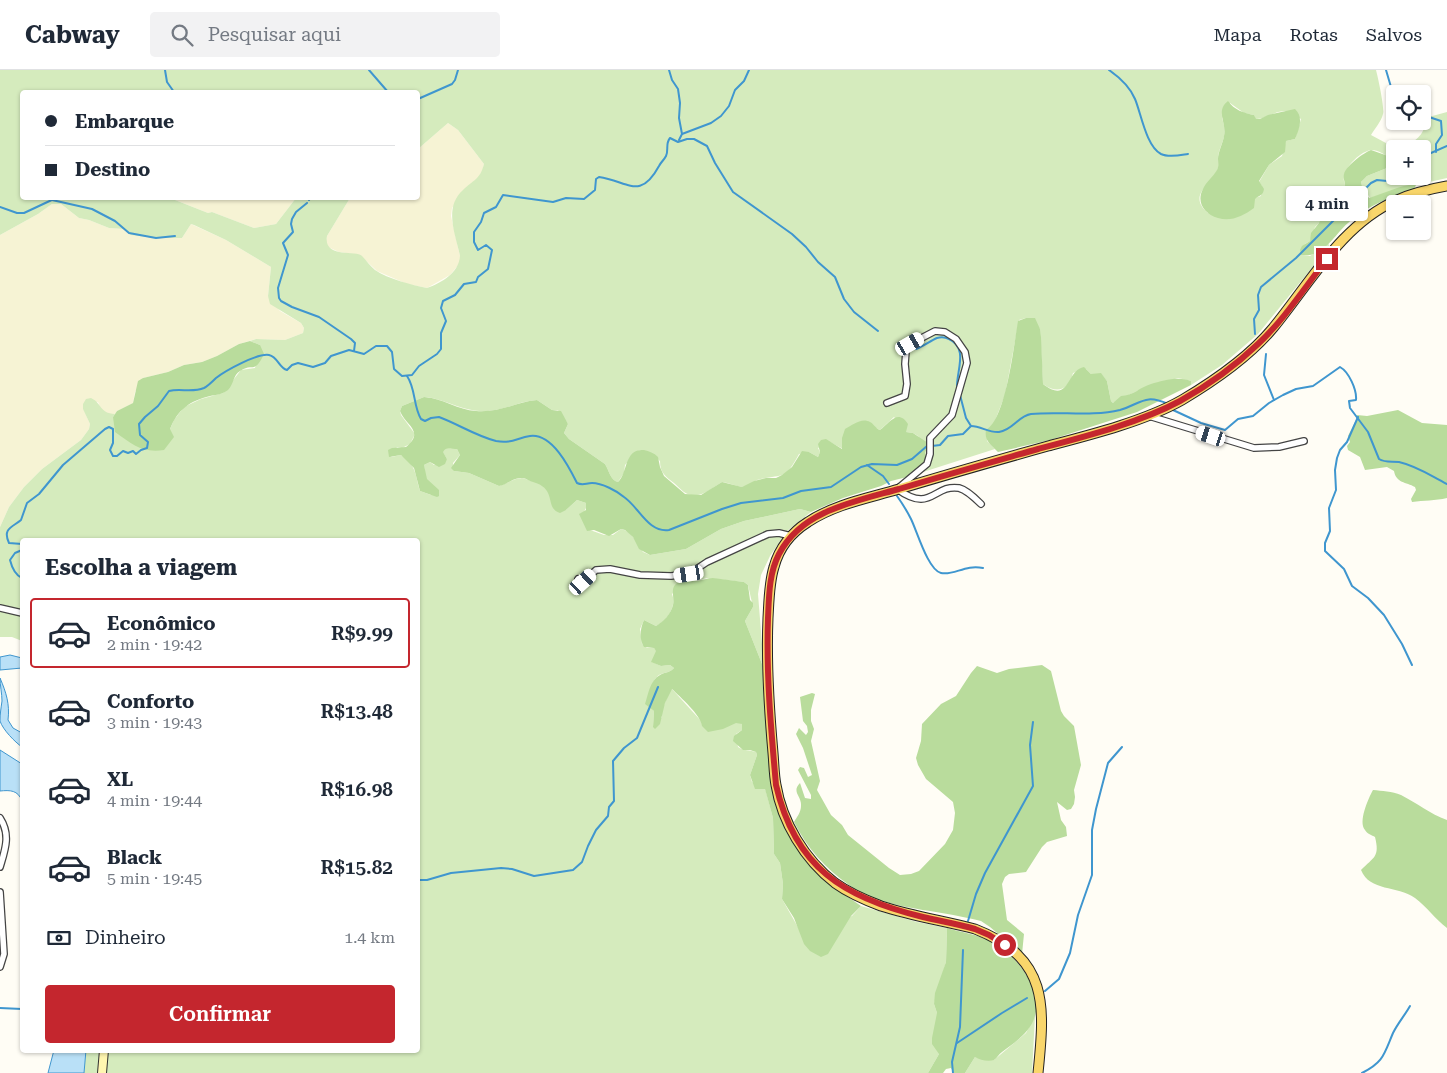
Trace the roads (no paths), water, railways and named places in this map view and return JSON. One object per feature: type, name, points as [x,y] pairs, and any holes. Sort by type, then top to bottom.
[{"type":"main road","points":[[1038,1073],[1042,1014],[1040,994],[1031,972],[1018,957],[989,935],[975,929],[884,907],[848,891],[830,878],[811,859],[801,846],[786,817],[776,785],[767,648],[769,600],[774,565],[780,551],[790,536],[804,524],[824,512],[897,489],[1087,436],[1170,406],[1192,394],[1258,344],[1357,226],[1372,214],[1403,197],[1447,186]]},
{"type":"street","points":[[887,403],[905,396],[907,384],[906,351],[910,344],[935,331],[945,332],[956,339],[965,352],[967,363],[952,415],[930,438],[930,454],[927,464],[897,489],[916,499],[925,499],[935,496],[943,490],[960,488],[981,504]]},
{"type":"street","points":[[1147,415],[1254,448],[1279,447],[1304,441]]},
{"type":"street","points":[[578,579],[583,582],[596,570],[610,569],[640,575],[671,576],[689,574],[706,562],[768,534],[779,533],[790,536]]},
{"type":"street","points":[[0,608],[20,613]]},
{"type":"street","points":[[0,818],[6,831],[7,844],[0,867]]},
{"type":"street","points":[[0,892],[4,954],[0,967]]},
{"type":"street","points":[[102,1073],[104,1053]]},
{"type":"water","points":[[10,655],[20,658],[20,668],[0,670],[0,657]]},
{"type":"water","points":[[0,678],[7,698],[8,720],[13,728],[20,732],[20,745],[10,736],[0,721],[2,701]]},
{"type":"water","points":[[0,750],[20,763],[20,797],[13,792],[0,791]]},
{"type":"water","points":[[53,1053],[86,1053],[84,1073],[48,1073]]},
{"type":"waterway","points":[[165,70],[167,82],[173,90]]},
{"type":"waterway","points":[[369,70],[386,90]]},
{"type":"waterway","points":[[420,98],[452,84],[458,70]]},
{"type":"waterway","points":[[669,70],[672,80],[678,89],[680,103],[679,118],[682,134],[679,140]]},
{"type":"waterway","points":[[682,134],[711,123],[721,116],[729,106],[735,90],[744,81],[749,70]]},
{"type":"waterway","points":[[1109,70],[1124,83],[1133,95],[1148,137],[1156,150],[1168,156],[1188,154]]},
{"type":"waterway","points":[[1386,70],[1390,85]]},
{"type":"waterway","points":[[1431,118],[1441,121],[1442,135],[1436,144],[1436,152]]},
{"type":"waterway","points":[[20,544],[9,543],[7,538],[9,528],[21,520],[27,503],[39,494],[63,465],[109,427],[113,429],[113,443],[110,450],[113,456],[117,456],[123,451],[128,453],[133,451],[136,454],[147,448],[148,442],[140,435],[139,424],[158,406],[169,391],[204,388],[234,367],[264,355],[272,356],[287,370],[292,365],[298,363],[313,367],[325,363],[331,356],[349,350],[364,354],[376,346],[387,346],[392,352],[394,369],[402,376],[412,375],[419,366],[437,354],[441,349],[441,333],[446,321],[441,308],[443,301],[455,295],[464,284],[476,282],[478,277],[488,269],[492,250],[486,245],[478,250],[474,242],[474,232],[481,222],[484,213],[496,207],[503,195],[553,202],[566,198],[584,199],[595,190],[596,179],[599,177],[626,185],[639,186],[646,183],[660,165],[667,154],[670,138],[678,142],[694,139],[707,146],[733,192],[792,234],[806,247],[818,262],[835,277],[844,299],[854,312],[878,331]]},
{"type":"waterway","points":[[1431,153],[1447,146]]},
{"type":"waterway","points":[[1255,334],[1254,319],[1259,310],[1258,295],[1261,287],[1296,258],[1371,183],[1377,180],[1386,181]]},
{"type":"waterway","points":[[52,200],[92,209],[115,221],[129,233],[156,238],[175,236]]},
{"type":"waterway","points":[[0,207],[17,213],[24,213],[52,200]]},
{"type":"waterway","points":[[307,203],[296,212],[291,224],[293,232],[283,243],[288,255],[278,288],[279,298],[292,307],[319,317],[351,339],[355,343],[354,351]]},
{"type":"waterway","points":[[916,349],[934,339],[943,337],[955,343],[959,348],[960,354],[957,388]]},
{"type":"waterway","points":[[1266,354],[1264,375],[1274,400]]},
{"type":"waterway","points":[[1173,410],[1201,423],[1225,430],[1238,419],[1253,416],[1283,395],[1296,389],[1313,386],[1340,367],[1349,377],[1355,391],[1356,400],[1349,401],[1350,408],[1368,432],[1379,459],[1412,466],[1447,484]]},
{"type":"waterway","points":[[407,376],[412,386],[418,414],[421,419],[425,421],[439,417],[481,436],[501,442],[530,436],[546,440],[559,452],[577,483],[596,483],[613,490],[629,501],[649,524],[662,530],[669,530],[741,503],[783,498],[801,491],[831,487],[861,467],[872,464],[897,465],[912,459],[927,446]]},
{"type":"waterway","points":[[960,395],[966,418],[971,426]]},
{"type":"waterway","points":[[971,426],[999,432],[1008,429],[1022,417],[1031,414],[1109,412],[1127,408],[1148,399],[1168,404]]},
{"type":"waterway","points":[[1358,417],[1347,442],[1340,450],[1337,458],[1335,470],[1336,490],[1329,508],[1330,531],[1325,543],[1325,551],[1344,569],[1352,586],[1368,598],[1384,615],[1402,644],[1412,665]]},
{"type":"waterway","points":[[932,446],[940,445],[948,436],[963,434],[971,426]]},
{"type":"waterway","points":[[867,465],[883,476],[889,484]]},
{"type":"waterway","points":[[897,496],[911,519],[927,558],[936,570],[941,573],[951,573],[977,567],[983,568]]},
{"type":"waterway","points":[[20,551],[15,553],[10,560],[14,571],[20,577]]},
{"type":"waterway","points":[[420,880],[427,880],[451,873],[501,868],[512,869],[534,876],[573,870],[582,862],[596,830],[608,816],[609,807],[614,801],[613,761],[624,748],[637,738],[658,687]]},
{"type":"waterway","points":[[968,921],[985,873],[1033,786],[1030,745],[1033,722]]},
{"type":"waterway","points":[[1045,991],[1059,979],[1070,953],[1078,915],[1092,875],[1092,830],[1096,809],[1108,763],[1122,747]]},
{"type":"waterway","points":[[953,1073],[952,1062],[960,1027],[963,950]]},
{"type":"waterway","points":[[957,1043],[1027,998]]},
{"type":"waterway","points":[[1362,1073],[1375,1065],[1382,1057],[1395,1029],[1410,1006]]},
{"type":"waterway","points":[[0,1008],[20,1009]]}]
